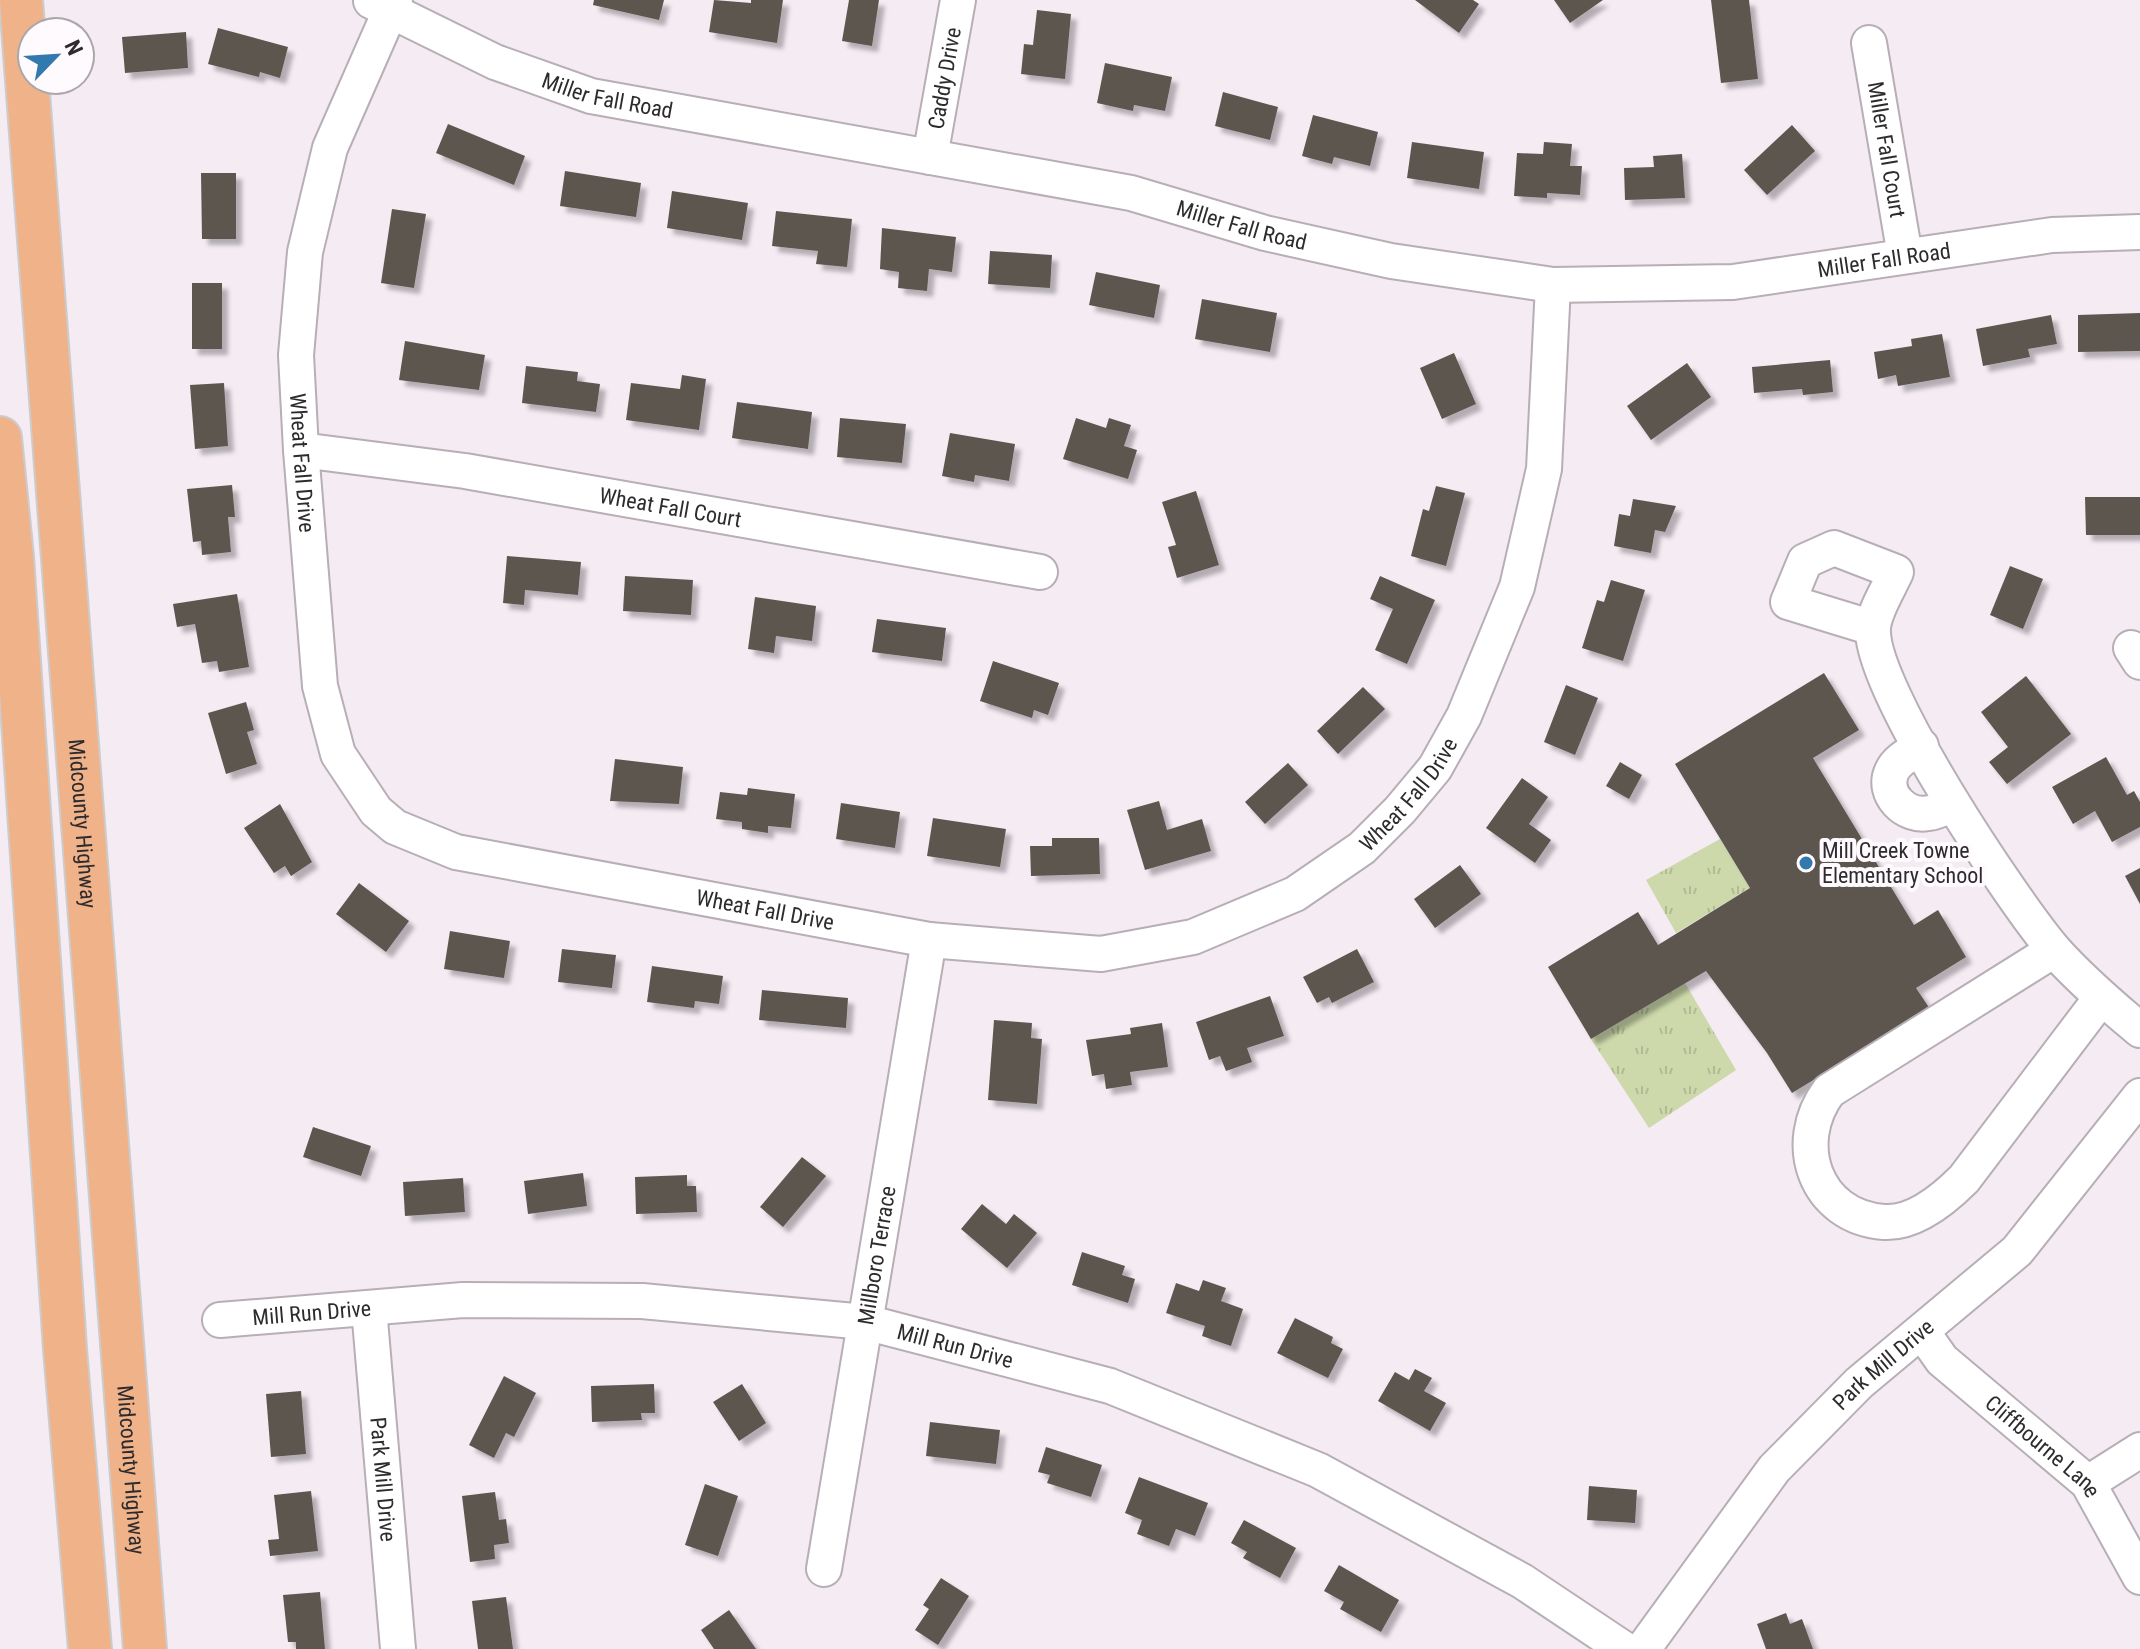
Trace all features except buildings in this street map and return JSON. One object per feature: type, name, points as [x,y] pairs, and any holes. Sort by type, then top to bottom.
[{"type":"main road","name":"Midcounty Highway","points":[[21,0],[145,1649]]},
{"type":"main road","points":[[0,438],[12,557],[65,1349],[90,1649]]},
{"type":"street","name":"Caddy Drive","points":[[930,157],[958,0]]},
{"type":"street","name":"Miller Fall Road","points":[[385,3],[495,62],[591,96],[1131,193],[1265,233],[1391,261],[1553,285],[1733,282],[2052,235],[2140,232]]},
{"type":"street","name":"Wheat Fall Drive","points":[[385,3],[330,148],[305,252],[296,355],[320,686],[338,754],[376,811],[395,827],[456,852],[929,940],[1101,954],[1193,937],[1295,894],[1362,848],[1400,810],[1435,768],[1464,716],[1517,587],[1544,469],[1553,285]]},
{"type":"street","name":"Miller Fall Court","points":[[1869,43],[1905,256]]},
{"type":"street","name":"Wheat Fall Court","points":[[301,450],[465,471],[1040,572]]},
{"type":"street","points":[[1873,628],[1883,673],[1953,804],[2000,878],[2054,950],[2101,998],[2140,1030]]},
{"type":"street","points":[[1921,746],[1892,771],[1890,785],[1896,801],[1910,812],[1928,814],[1953,804]]},
{"type":"street","name":"Millboro Terrace","points":[[824,1569],[929,940]]},
{"type":"street","points":[[2054,950],[1829,1091],[1815,1114],[1810,1135],[1815,1173],[1825,1191],[1840,1205],[1860,1216],[1886,1223],[1914,1215],[1943,1199],[1964,1179],[2101,998]]},
{"type":"street","name":"Park Mill Drive","points":[[1643,1649],[1774,1469],[1859,1383],[1923,1333],[2017,1251],[2140,1096]]},
{"type":"street","name":"Mill Run Drive","points":[[220,1320],[463,1300],[642,1301],[865,1322],[1110,1386],[1318,1470],[1522,1581],[1624,1649]]},
{"type":"street","name":"Park Mill Drive","points":[[369,1308],[398,1649]]},
{"type":"street","name":"Cliffbourne Lane","points":[[1923,1333],[1942,1360],[2088,1483],[2140,1577]]},
{"type":"street","points":[[2088,1483],[2140,1450]]},
{"type":"green space","points":[[1720,839],[1750,888],[1676,933],[1646,880]]},
{"type":"green space","points":[[1685,983],[1736,1070],[1649,1128],[1591,1039]]},
{"type":"place","name":"Mill Creek Towne Elementary School","points":[[1806,863]]}]
